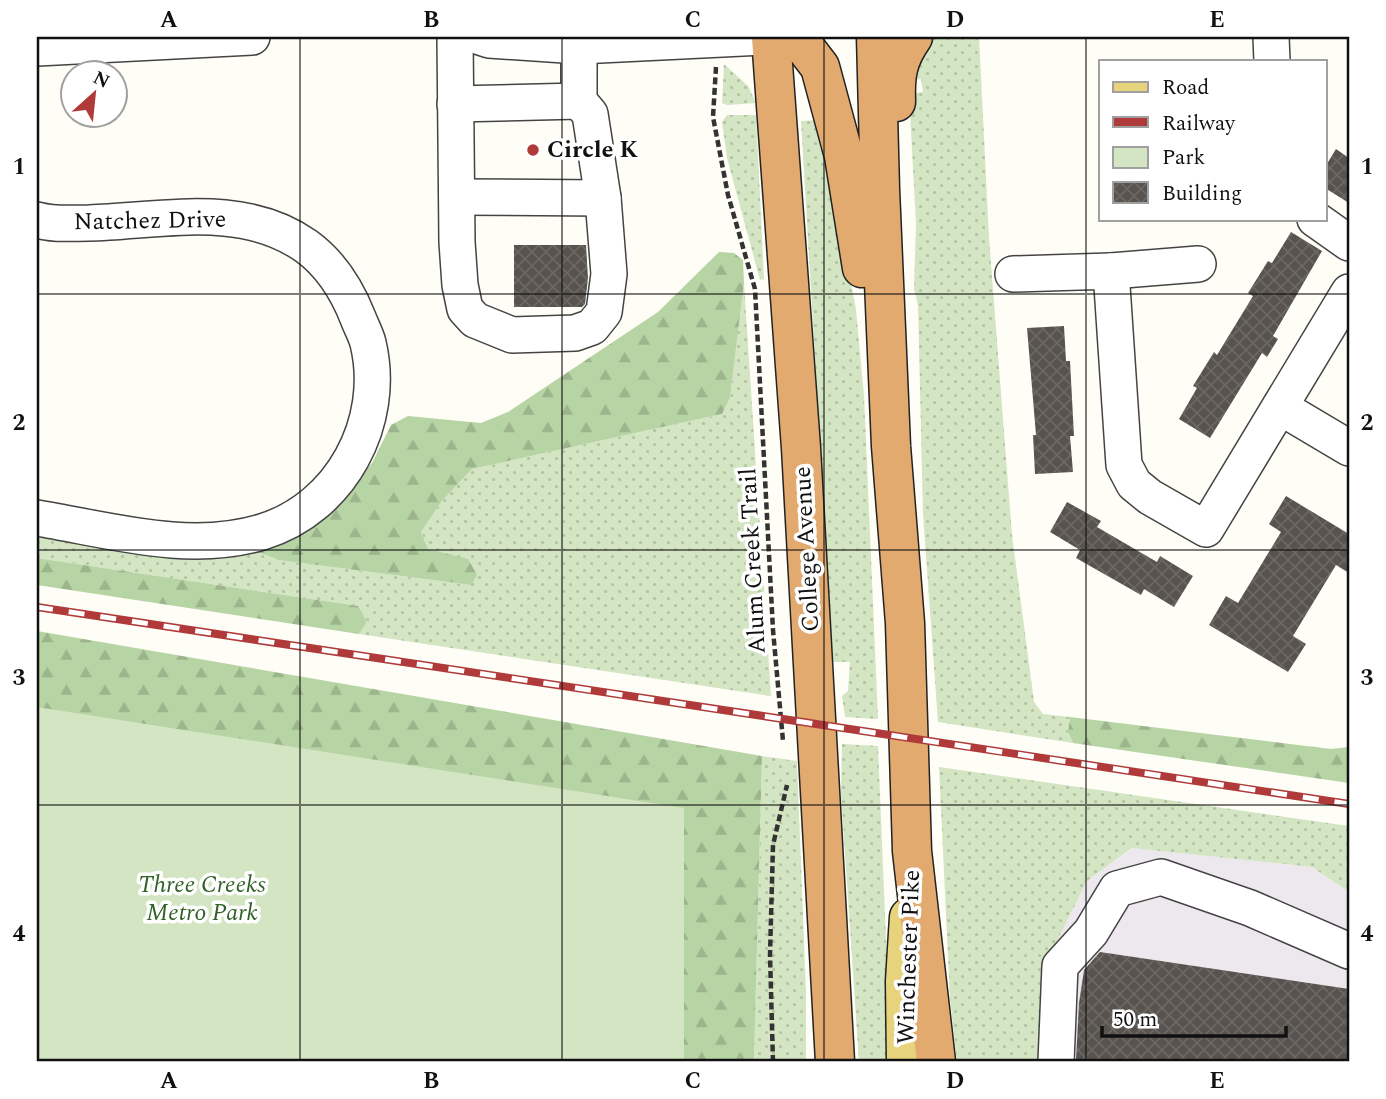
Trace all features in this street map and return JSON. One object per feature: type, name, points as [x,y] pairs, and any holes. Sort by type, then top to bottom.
[{"type":"highway","name":"College Avenue","points":[[771,37],[803,475],[835,1062]]},
{"type":"highway","points":[[797,37],[820,67],[844,156],[891,446]]},
{"type":"highway","points":[[876,37],[883,274],[891,446],[905,622],[912,851],[936,1062]]},
{"type":"highway","points":[[883,274],[900,204],[895,74],[903,51],[913,37]]},
{"type":"main road","name":"Winchester Pike","points":[[906,1062],[905,981],[912,851]]},
{"type":"street","points":[[37,48],[164,39],[252,37]]},
{"type":"street","points":[[455,37],[457,242],[460,285],[465,309],[475,320],[512,335],[575,333],[592,327],[604,312],[609,274],[604,198],[590,114],[579,101],[579,46]]},
{"type":"street","points":[[480,37],[489,40],[579,46],[765,37]]},
{"type":"street","points":[[1271,37],[1272,60]]},
{"type":"street","points":[[455,104],[579,101]]},
{"type":"street","points":[[457,197],[604,198]]},
{"type":"street","name":"Natchez Drive","points":[[37,220],[57,223],[115,222],[196,216],[240,219],[259,224],[306,246],[343,284],[368,343],[372,388],[368,416],[350,464],[334,485],[314,503],[293,519],[264,531],[233,539],[203,542],[170,540],[37,517]]},
{"type":"street","points":[[1316,220],[1349,243]]},
{"type":"street","points":[[1013,274],[1111,271],[1198,264]]},
{"type":"street","points":[[1111,271],[1124,466],[1134,484],[1150,497],[1206,529],[1349,292]]},
{"type":"street","points":[[1280,407],[1349,448]]},
{"type":"street","points":[[1056,1062],[1060,966],[1091,932],[1117,889],[1161,877],[1250,908],[1349,951]]},
{"type":"path","name":"Alum Creek Trail","points":[[716,60],[717,84],[713,117],[729,195],[755,289],[773,630],[783,741]]},
{"type":"path","points":[[773,1062],[770,955],[773,845],[787,783]]},
{"type":"shaded area","points":[[1133,848],[1312,867],[1349,892],[1349,1062],[1040,1062],[1050,955],[1087,881]]},
{"type":"green space","points":[[927,37],[979,37],[989,238],[1012,535],[1034,702],[1043,714],[1070,717],[1068,732],[1073,743],[938,722],[923,514],[918,305],[914,289],[916,223],[909,94],[923,92],[921,79],[907,80]]},
{"type":"green space","points":[[724,64],[748,86],[756,103],[722,103]]},
{"type":"green space","points":[[727,115],[756,115],[764,279],[760,280],[727,158],[722,122]]},
{"type":"green space","points":[[821,120],[856,310],[864,396],[878,719],[845,717],[842,696],[848,691],[850,662],[833,662],[801,121]]},
{"type":"green space","points":[[719,252],[734,253],[743,260],[744,283],[730,398],[722,414],[472,469],[442,501],[421,532],[428,549],[468,559],[477,575],[471,585],[278,560],[255,550],[348,493],[372,463],[391,425],[408,416],[481,423],[508,412],[658,312]]},
{"type":"green space","points":[[744,283],[771,696],[359,634],[367,622],[357,606],[37,558],[37,530],[255,550],[278,560],[471,585],[428,549],[421,532],[442,501],[472,469],[722,414],[730,398]]},
{"type":"green space","points":[[37,558],[358,606],[367,622],[359,634],[37,585]]},
{"type":"green space","name":"Three Creeks Metro Park","points":[[37,631],[762,756],[754,1062],[37,1062]]},
{"type":"green space","name":"Three Creeks Metro Park","points":[[37,707],[684,808],[684,1062],[37,1062]]},
{"type":"green space","points":[[1070,717],[1331,749],[1349,747],[1349,783],[1073,743],[1068,732]]},
{"type":"green space","points":[[842,744],[878,746],[891,1062],[859,1062],[841,793]]},
{"type":"green space","points":[[762,756],[797,761],[806,1062],[754,1062]]},
{"type":"green space","points":[[939,767],[1349,826],[1349,892],[1312,867],[1132,848],[1087,881],[1050,955],[1040,1062],[957,1062],[950,998]]},
{"type":"building","points":[[1336,149],[1349,158],[1349,203],[1326,189],[1326,165]]},
{"type":"building","points":[[1291,232],[1322,251],[1273,336],[1278,339],[1267,357],[1262,353],[1210,438],[1179,419],[1197,388],[1193,386],[1214,352],[1217,355],[1253,296],[1248,293],[1268,261],[1272,263]]},
{"type":"building","points":[[514,245],[586,245],[588,278],[585,304],[582,307],[514,307]]},
{"type":"building","points":[[1064,326],[1066,361],[1070,361],[1073,472],[1035,474],[1033,435],[1036,435],[1027,328]]},
{"type":"building","points":[[1286,496],[1349,534],[1349,573],[1336,565],[1293,636],[1306,644],[1288,672],[1209,625],[1226,596],[1238,603],[1281,532],[1269,524]]},
{"type":"building","points":[[1067,502],[1101,521],[1097,527],[1157,562],[1160,556],[1193,576],[1174,607],[1144,589],[1141,595],[1076,558],[1080,550],[1050,532]]},
{"type":"building","points":[[1100,952],[1349,989],[1349,1062],[1076,1060],[1084,970]]},
{"type":"railway","points":[[37,607],[1349,804]]},
{"type":"place","name":"Circle K","points":[[533,150]]}]
